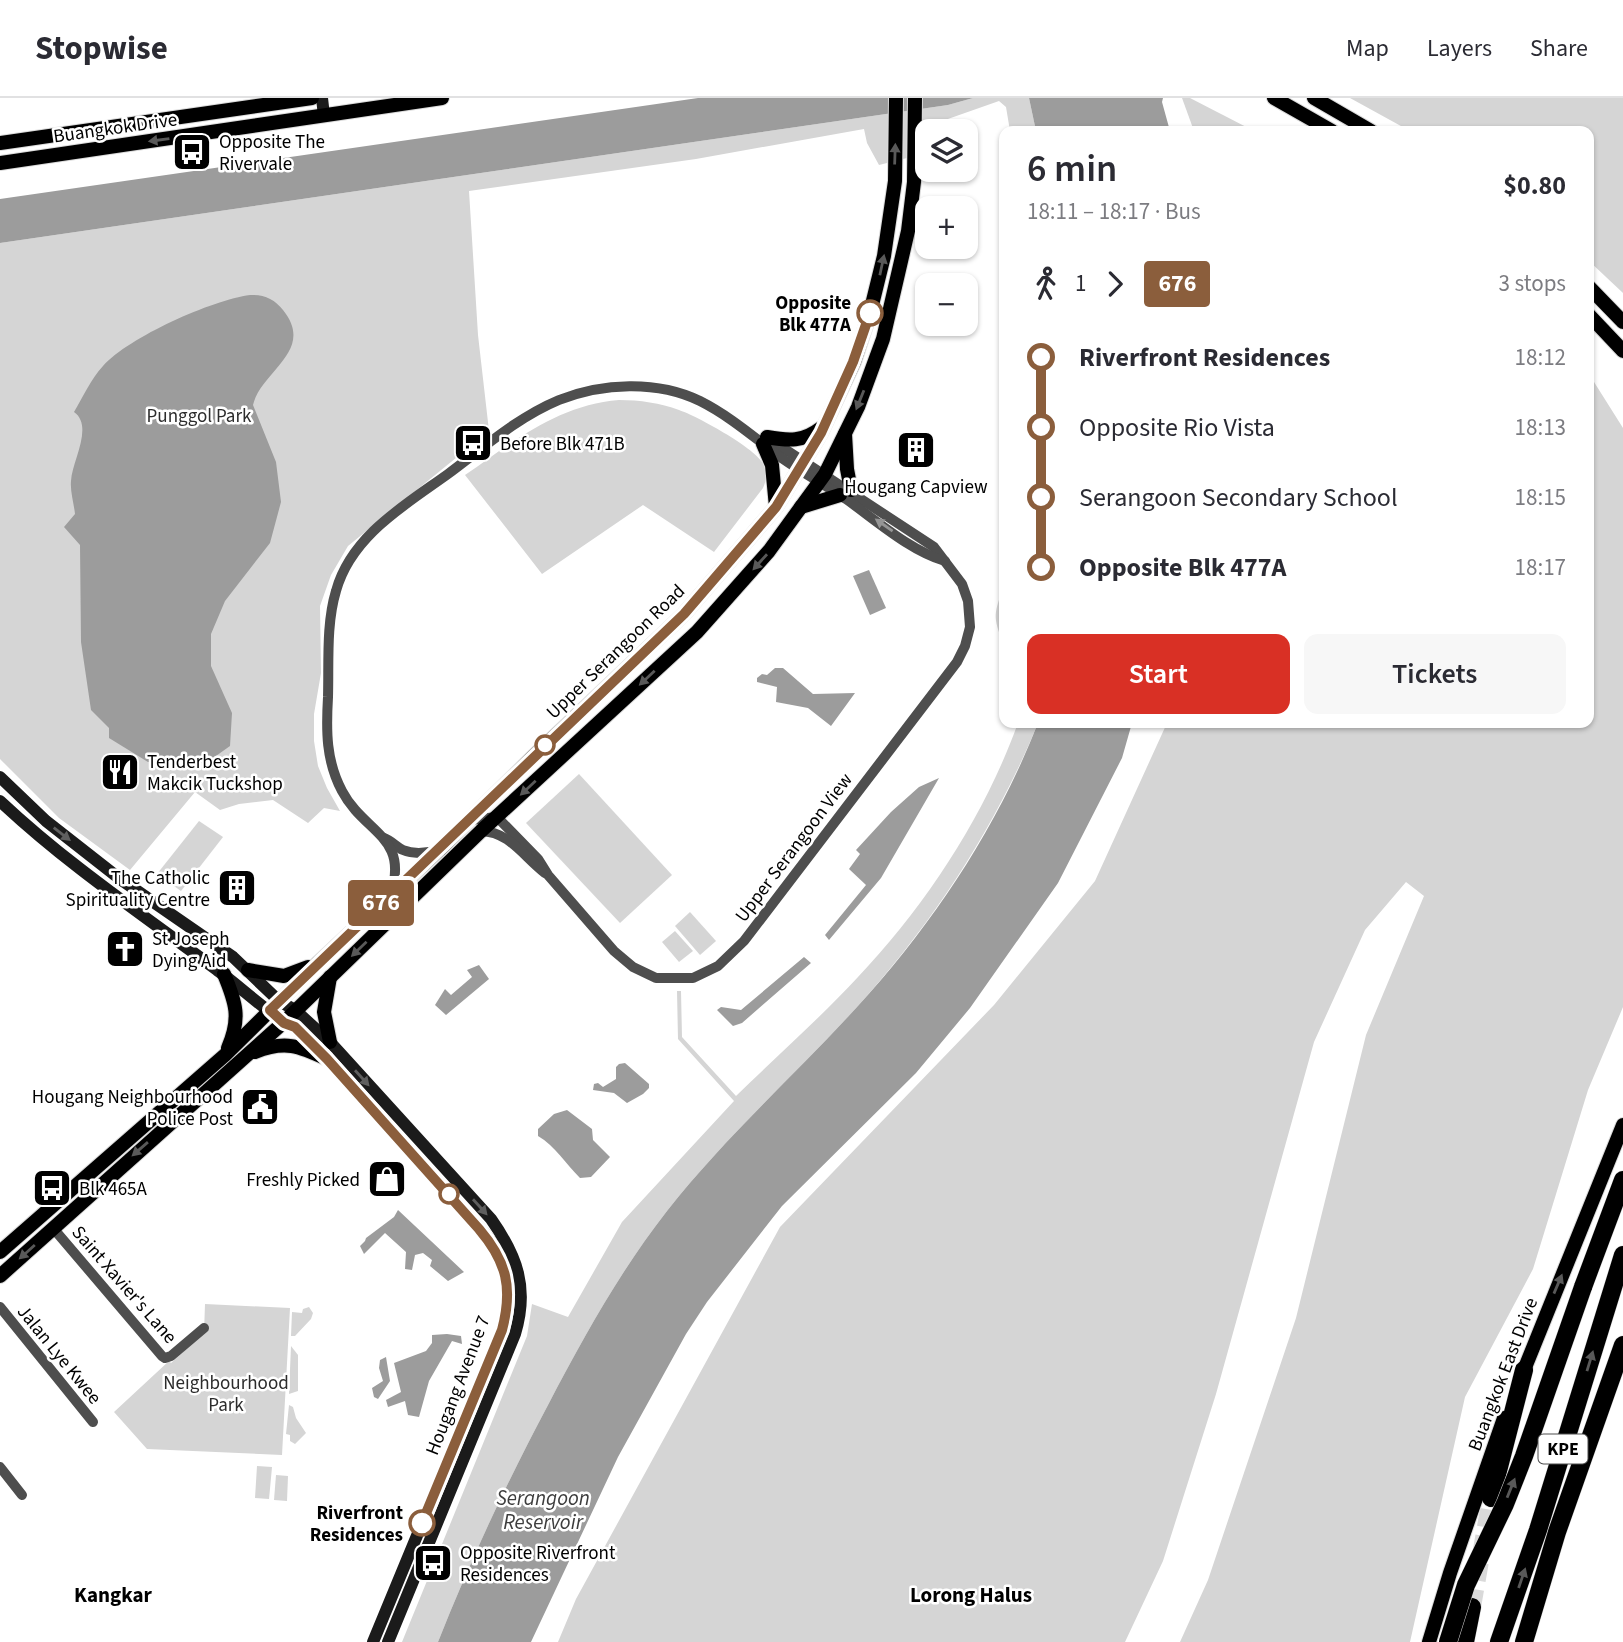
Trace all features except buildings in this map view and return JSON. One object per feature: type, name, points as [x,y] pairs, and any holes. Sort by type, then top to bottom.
[{"type":"highway","points":[[1448,1642],[1466,1585],[1505,1504],[1524,1456],[1623,1180]]},
{"type":"highway","name":"KPE","points":[[1499,1642],[1538,1530],[1623,1255]]},
{"type":"highway","name":"KPE","points":[[1524,1642],[1557,1532],[1623,1345]]},
{"type":"highway","points":[[1491,1498],[1524,1370]]},
{"type":"highway","points":[[1465,1642],[1472,1607]]},
{"type":"main road","name":"Buangkok Drive","points":[[0,143],[312,98]]},
{"type":"main road","points":[[322,98],[324,116]]},
{"type":"main road","name":"Buangkok Drive","points":[[0,163],[442,98]]},
{"type":"main road","name":"Upper Serangoon Road","points":[[0,1276],[284,1023],[481,831],[697,632],[769,551],[822,478],[858,407],[883,339],[904,256],[914,182],[915,98]]},
{"type":"main road","points":[[1274,98],[1323,126]]},
{"type":"main road","points":[[1314,98],[1362,126]]},
{"type":"main road","name":"Upper Serangoon Road","points":[[0,1252],[225,1055],[319,962],[439,850],[466,821],[684,614],[776,507],[824,426],[858,351],[880,276],[895,181],[895,101]]},
{"type":"main road","points":[[1594,293],[1623,322]]},
{"type":"main road","points":[[1594,320],[1623,351]]},
{"type":"main road","points":[[776,507],[772,465],[765,441],[796,441],[824,426]]},
{"type":"main road","points":[[801,507],[846,493],[845,432]]},
{"type":"main road","points":[[0,777],[46,821],[120,879],[248,970],[274,1006]]},
{"type":"main road","points":[[0,801],[101,886],[224,974],[274,1006]]},
{"type":"main road","points":[[248,970],[284,976],[319,962]]},
{"type":"main road","points":[[224,974],[235,1001],[236,1015],[236,1030],[225,1055]]},
{"type":"main road","points":[[330,977],[324,1012],[330,1042]]},
{"type":"main road","name":"Hougang Avenue 7","points":[[274,1006],[295,1010],[330,1042],[491,1219],[508,1243],[519,1275],[521,1299],[515,1334],[388,1642]]},
{"type":"main road","name":"Hougang Avenue 7","points":[[274,1006],[284,1023],[295,1027],[327,1059],[496,1248],[506,1276],[502,1330],[373,1642]]},
{"type":"main road","points":[[247,1056],[265,1048],[287,1044],[327,1059]]},
{"type":"main road","name":"Buangkok East Drive","points":[[1429,1642],[1505,1415],[1623,1125]]},
{"type":"street","name":"Upper Serangoon View","points":[[384,838],[351,805],[343,793],[329,758],[326,733],[330,634],[335,591],[360,545],[404,506],[533,413],[558,400],[581,393],[629,386],[674,393],[701,401],[846,493],[928,556],[945,561],[966,592],[970,626],[957,662],[744,941],[726,960],[704,974],[693,978],[656,978],[633,967],[614,951],[548,875],[538,859],[497,817]]},
{"type":"street","points":[[466,821],[497,817]]},
{"type":"street","name":"Upper Serangoon View","points":[[481,831],[504,836],[530,862],[548,875]]},
{"type":"street","points":[[384,838],[410,852],[427,853],[439,850]]},
{"type":"street","points":[[384,838],[396,864],[390,894]]},
{"type":"street","name":"Saint Xavier's Lane","points":[[53,1228],[162,1356],[171,1356],[204,1328]]},
{"type":"street","name":"Jalan Lye Kwee","points":[[0,1307],[93,1422]]},
{"type":"street","points":[[0,1467],[22,1495]]},
{"type":"green space","name":"Punggol Park","points":[[973,98],[1029,98],[1035,126],[1009,126],[1006,107],[999,101],[948,119],[915,119],[915,156],[879,165],[867,143],[864,129],[696,159],[469,191],[478,335],[489,431],[348,546],[331,575],[320,606],[321,673],[314,714],[314,741],[318,766],[340,811],[324,808],[308,823],[273,800],[239,804],[220,810],[195,792],[130,870],[59,818],[0,759],[0,243],[948,105]]},
{"type":"green space","points":[[1182,98],[1190,98],[1244,126],[1192,126]]},
{"type":"green space","points":[[1350,98],[1623,98],[1623,293],[1594,266],[1594,126],[1401,126]]},
{"type":"green space","points":[[1594,382],[1623,428],[1623,1007],[1588,1090],[1533,1269],[1465,1397],[1410,1642],[1180,1642],[1208,1580],[1296,1318],[1366,1035],[1424,896],[1406,882],[1365,930],[1314,1042],[1216,1394],[1163,1561],[1125,1642],[558,1642],[576,1599],[780,1227],[994,1005],[1095,881],[1165,728],[1594,728]]},
{"type":"green space","points":[[619,400],[650,402],[672,408],[724,433],[748,448],[762,462],[766,475],[763,488],[714,552],[643,505],[542,574],[465,475],[519,438],[556,417],[597,403]]},
{"type":"green space","points":[[999,600],[999,630],[996,615]]},
{"type":"green space","points":[[1016,728],[1036,728],[982,837],[911,942],[857,1007],[689,1184],[634,1257],[603,1305],[533,1434],[476,1552],[438,1642],[402,1642],[527,1336],[532,1304],[568,1317],[622,1222],[734,1101],[678,1039],[677,991],[681,991],[682,1037],[736,1096],[843,993],[907,920],[951,858],[1004,758]]},
{"type":"green space","points":[[579,774],[672,875],[620,923],[526,823]]},
{"type":"green space","points":[[199,821],[223,837],[181,891],[157,874]]},
{"type":"green space","points":[[690,912],[716,941],[700,955],[675,926]]},
{"type":"green space","points":[[675,931],[693,951],[679,962],[662,942]]},
{"type":"green space","name":"Neighbourhood Park","points":[[205,1304],[290,1308],[282,1455],[147,1449],[114,1412],[204,1333]]},
{"type":"green space","points":[[309,1307],[313,1313],[311,1319],[295,1336],[291,1336],[292,1312],[302,1313],[303,1309]]},
{"type":"green space","points":[[291,1346],[298,1355],[298,1391],[289,1394]]},
{"type":"green space","points":[[289,1405],[293,1407],[296,1418],[306,1433],[295,1444],[290,1441],[290,1435],[286,1434]]},
{"type":"green space","points":[[257,1466],[272,1467],[269,1499],[255,1498]]},
{"type":"green space","points":[[276,1475],[288,1476],[287,1501],[274,1500]]},
{"type":"water","points":[[698,98],[973,98],[948,105],[0,243],[0,199]]},
{"type":"water","points":[[1029,98],[1163,98],[1169,126],[1035,126]]},
{"type":"water","points":[[250,295],[260,295],[280,306],[292,324],[293,337],[290,349],[258,393],[253,405],[276,462],[281,502],[270,543],[225,601],[211,634],[211,666],[232,713],[230,746],[206,763],[148,762],[109,738],[109,728],[91,710],[81,642],[80,545],[64,527],[75,514],[71,481],[82,435],[80,418],[74,412],[103,366],[132,343],[194,312]]},
{"type":"water","points":[[869,570],[886,608],[870,615],[853,576]]},
{"type":"water","points":[[775,668],[783,668],[813,694],[855,693],[831,726],[808,708],[776,702],[777,687],[757,682],[757,678],[762,674],[767,675]]},
{"type":"water","name":"Serangoon Reservoir","points":[[1036,728],[1131,728],[1122,758],[1058,883],[970,1008],[916,1073],[782,1206],[707,1302],[686,1334],[618,1457],[531,1642],[438,1642],[504,1492],[561,1380],[618,1281],[689,1184],[857,1007],[912,942],[983,837],[1022,762]]},
{"type":"water","points":[[939,778],[881,878],[829,940],[825,935],[866,885],[849,869],[860,854],[856,850],[891,812],[919,787]]},
{"type":"water","points":[[804,957],[811,963],[742,1023],[733,1026],[717,1010],[721,1007],[741,1010]]},
{"type":"water","points":[[479,965],[489,979],[446,1015],[435,1005],[445,989],[451,995],[472,977],[467,970]]},
{"type":"water","points":[[625,1063],[649,1084],[643,1094],[627,1103],[614,1093],[593,1090],[594,1084],[598,1083],[603,1087],[616,1079],[616,1067]]},
{"type":"water","points":[[567,1110],[592,1129],[593,1140],[610,1157],[591,1177],[580,1178],[555,1150],[538,1136],[538,1129],[554,1114]]},
{"type":"water","points":[[398,1210],[464,1272],[448,1281],[430,1266],[432,1260],[423,1253],[415,1255],[412,1270],[405,1269],[406,1252],[385,1233],[364,1254],[360,1246],[366,1238],[394,1217]]},
{"type":"water","points":[[432,1335],[461,1336],[462,1344],[452,1341],[429,1381],[419,1417],[408,1415],[405,1401],[388,1407],[386,1400],[401,1392],[394,1363],[426,1351],[432,1343]]},
{"type":"water","points":[[386,1357],[390,1381],[378,1399],[374,1397],[372,1388],[383,1381],[379,1368],[380,1360]]},
{"type":"tunnel","points":[[1472,1607],[1491,1498]]},
{"type":"bus line","name":"676","points":[[422,1523],[502,1330],[506,1301],[506,1276],[502,1261],[496,1248],[327,1059],[295,1027],[284,1023],[270,1010],[684,614],[712,583],[776,507],[821,433],[853,362],[870,313]]},
{"type":"place","name":"Opposite The Rivervale","points":[[192,152]]},
{"type":"place","name":"Opposite Blk 477A","points":[[870,313]]},
{"type":"place","name":"Before Blk 471B","points":[[473,443]]},
{"type":"place","name":"Hougang Capview","points":[[916,450]]},
{"type":"place","name":"Tenderbest Makcik Tuckshop","points":[[120,772]]},
{"type":"place","name":"The Catholic Spirituality Centre","points":[[237,888]]},
{"type":"place","name":"St Joseph Dying Aid","points":[[125,949]]},
{"type":"place","name":"Hougang Neighbourhood Police Post","points":[[260,1107]]},
{"type":"place","name":"Freshly Picked","points":[[387,1179]]},
{"type":"place","name":"Blk 465A","points":[[52,1188]]},
{"type":"place","name":"Riverfront Residences","points":[[422,1523]]},
{"type":"place","name":"Opposite Riverfront Residences","points":[[433,1563]]},
{"type":"district","name":"Kangkar","points":[[113,1595]]},
{"type":"district","name":"Lorong Halus","points":[[971,1595]]}]
